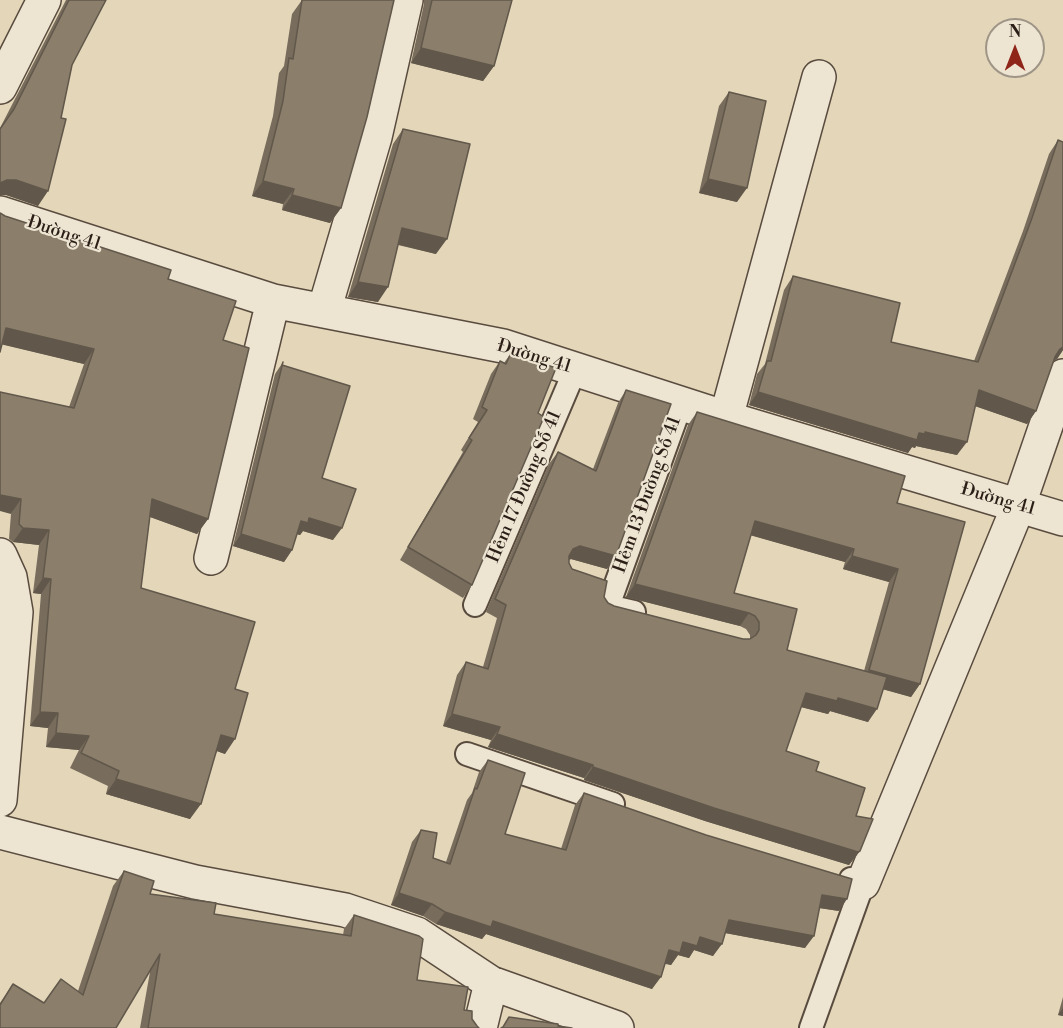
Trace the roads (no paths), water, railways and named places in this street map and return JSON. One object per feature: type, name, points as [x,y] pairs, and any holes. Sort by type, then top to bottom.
[{"type":"street","points":[[0,87],[44,0]]},
{"type":"street","points":[[324,311],[375,137],[405,0]]},
{"type":"street","points":[[726,418],[819,77]]},
{"type":"street","name":"Đường 41","points":[[0,213],[273,301],[503,346],[726,418],[1063,519]]},
{"type":"street","points":[[211,558],[273,301]]},
{"type":"street","points":[[863,883],[1018,507],[1063,376]]},
{"type":"street","points":[[0,555],[10,577],[16,612],[0,800]]},
{"type":"street","points":[[0,832],[195,882],[345,910],[417,934],[492,984],[617,1028]]},
{"type":"street","points":[[480,1028],[492,984]]},
{"type":"lane","name":"Hẻm 17 Đường Số 41","points":[[475,605],[575,370]]},
{"type":"lane","name":"Hẻm 13 Đường Số 41","points":[[651,617],[608,606],[605,582],[681,404]]},
{"type":"lane","points":[[467,754],[637,812]]},
{"type":"lane","points":[[811,1028],[863,883],[831,873]]}]
